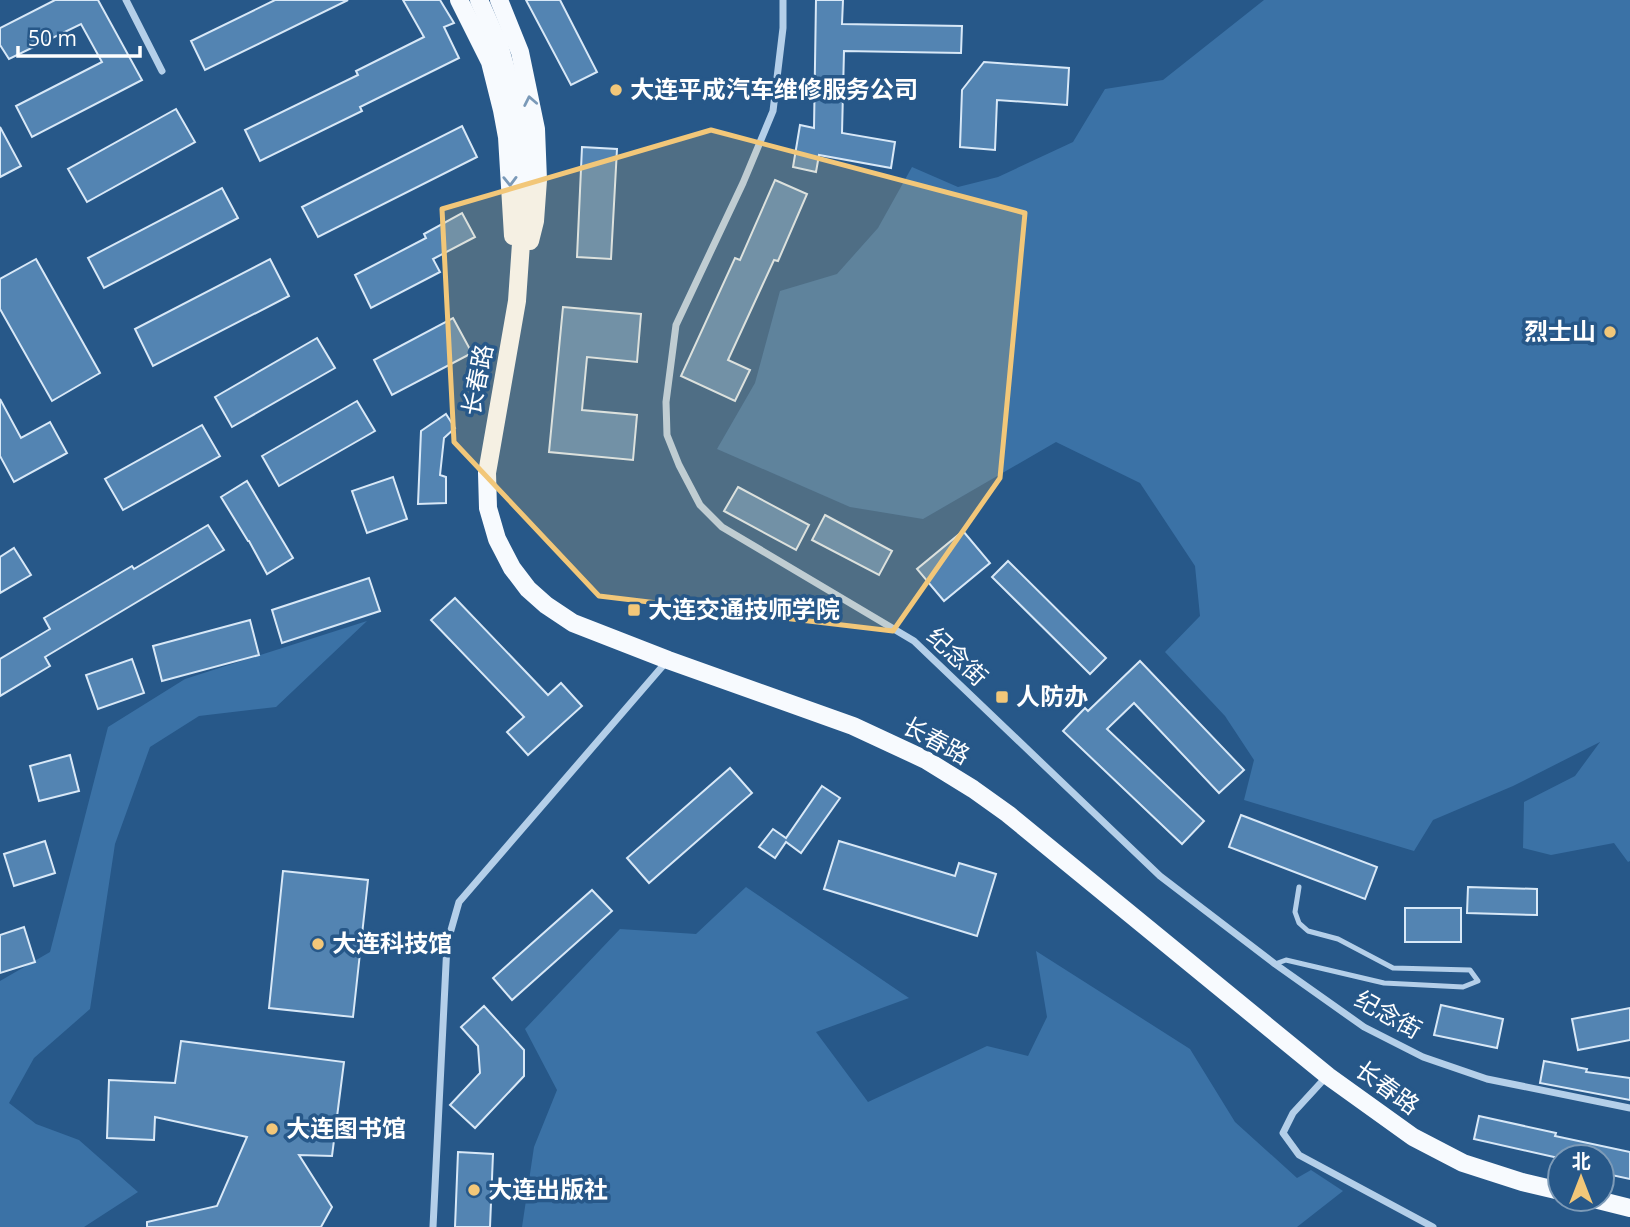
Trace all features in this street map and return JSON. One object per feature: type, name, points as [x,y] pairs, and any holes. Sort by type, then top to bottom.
[{"type":"main road","name":"长春路","points":[[459,0],[490,62],[502,110],[508,147],[513,238],[520,263]]},
{"type":"main road","name":"长春路","points":[[479,0],[499,45],[516,104],[526,171],[520,263],[511,339],[487,473],[488,508],[498,539],[512,568],[528,589],[573,623],[853,726],[926,760],[973,789],[1053,850],[1328,1076],[1413,1137],[1463,1163],[1546,1188]]},
{"type":"main road","name":"长春路","points":[[499,0],[520,52],[536,129],[538,180],[535,221],[530,243],[520,263]]},
{"type":"street","points":[[126,0],[162,71]]},
{"type":"street","name":"纪念街","points":[[783,0],[783,27],[773,111],[743,183],[676,325],[666,402],[667,435],[699,505],[722,527],[914,641],[1160,876],[1275,964],[1364,1027],[1423,1057],[1487,1079],[1630,1108]]},
{"type":"street","points":[[433,1227],[447,944],[460,902],[668,660]]},
{"type":"street","points":[[1328,1076],[1293,1112],[1283,1132],[1299,1156],[1433,1227]]},
{"type":"lane","points":[[1275,964],[1286,960],[1384,983],[1463,987],[1478,981],[1471,970],[1393,968],[1338,939],[1308,931],[1299,923],[1295,912],[1299,887]]},
{"type":"highlighted area","points":[[711,130],[1025,213],[1000,478],[893,631],[599,596],[454,442],[442,209]]},
{"type":"shaded area","points":[[1264,0],[1630,0],[1628,862],[1614,843],[1551,855],[1523,848],[1524,802],[1575,776],[1600,742],[1513,786],[1433,820],[1414,851],[1244,800],[1254,760],[1225,716],[1165,652],[1200,616],[1195,566],[1140,483],[1056,442],[923,519],[850,507],[717,449],[755,383],[780,291],[837,274],[878,228],[912,167],[958,187],[998,177],[1073,142],[1105,89],[1163,80]]},
{"type":"shaded area","points":[[367,621],[276,707],[199,716],[150,747],[115,844],[90,1009],[34,1058],[9,1103],[36,1124],[79,1140],[138,1192],[84,1227],[0,1227],[0,981],[50,952],[108,727],[185,679]]},
{"type":"shaded area","points":[[746,887],[909,998],[816,1032],[868,1102],[987,1046],[1028,1056],[1047,1017],[1036,951],[1190,1049],[1235,1122],[1297,1178],[1311,1170],[1343,1191],[1297,1227],[522,1227],[534,1147],[557,1090],[525,1029],[620,929],[696,934]]},
{"type":"building","points":[[55,0],[98,0],[142,80],[32,137],[16,106],[102,62],[81,24],[9,59],[0,45],[0,28]]},
{"type":"building","points":[[275,0],[348,0],[205,70],[191,41]]},
{"type":"building","points":[[403,0],[440,0],[454,23],[444,27],[459,58],[360,107],[362,111],[260,161],[245,130],[358,75],[356,71],[424,37]]},
{"type":"building","points":[[526,0],[560,0],[597,72],[571,85]]},
{"type":"building","points":[[816,0],[843,0],[842,24],[962,26],[961,53],[844,51],[842,133],[895,142],[891,168],[819,155],[816,172],[793,167],[800,125],[814,128]]},
{"type":"building","points":[[984,62],[1069,68],[1067,105],[997,100],[995,150],[960,147],[962,90]]},
{"type":"building","points":[[176,109],[195,142],[87,202],[68,169]]},
{"type":"building","points":[[462,126],[477,157],[318,237],[302,207]]},
{"type":"building","points":[[0,127],[21,166],[0,177]]},
{"type":"building","points":[[582,147],[617,149],[611,259],[577,257]]},
{"type":"building","points":[[775,180],[807,194],[778,261],[774,260],[728,360],[750,370],[735,401],[681,376],[735,258],[740,260]]},
{"type":"building","points":[[222,188],[238,218],[104,288],[88,258]]},
{"type":"building","points":[[462,213],[475,237],[433,259],[440,272],[371,308],[355,275],[426,238],[424,234]]},
{"type":"building","points":[[36,259],[100,373],[52,401],[0,309],[0,279]]},
{"type":"building","points":[[270,259],[289,296],[153,366],[135,329]]},
{"type":"building","points":[[563,307],[641,314],[637,362],[587,357],[582,410],[637,415],[633,460],[549,452]]},
{"type":"building","points":[[453,318],[472,353],[392,395],[374,360]]},
{"type":"building","points":[[317,338],[335,368],[232,427],[215,397]]},
{"type":"building","points":[[0,399],[21,438],[50,422],[67,453],[14,482],[0,456]]},
{"type":"building","points":[[357,401],[375,431],[279,486],[262,456]]},
{"type":"building","points":[[446,414],[455,428],[444,438],[440,475],[446,477],[446,503],[418,504],[421,431]]},
{"type":"building","points":[[202,425],[220,456],[123,510],[105,479]]},
{"type":"building","points":[[393,477],[407,519],[367,533],[352,491]]},
{"type":"building","points":[[247,481],[293,558],[267,574],[221,497]]},
{"type":"building","points":[[738,487],[809,525],[796,550],[724,511]]},
{"type":"building","points":[[825,515],[892,551],[879,575],[812,540]]},
{"type":"building","points":[[208,525],[224,550],[45,657],[50,666],[0,696],[0,659],[50,629],[44,618]]},
{"type":"building","points":[[963,531],[990,563],[944,601],[917,569]]},
{"type":"building","points":[[14,548],[31,575],[0,593],[0,557]]},
{"type":"building","points":[[1008,561],[1106,658],[1090,674],[992,577]]},
{"type":"building","points":[[369,578],[380,611],[282,643],[272,610]]},
{"type":"building","points":[[455,598],[548,695],[561,683],[582,706],[528,755],[507,732],[524,717],[431,620]]},
{"type":"building","points":[[250,620],[259,655],[162,681],[153,646]]},
{"type":"building","points":[[132,659],[144,693],[98,709],[86,675]]},
{"type":"building","points":[[1140,661],[1244,770],[1219,793],[1134,703],[1107,729],[1204,821],[1182,844],[1063,731],[1085,708],[1088,711]]},
{"type":"building","points":[[70,755],[79,791],[39,801],[30,766]]},
{"type":"building","points":[[730,768],[752,793],[649,883],[627,858]]},
{"type":"building","points":[[822,786],[840,798],[801,853],[786,842],[775,858],[759,847],[773,829],[786,838]]},
{"type":"building","points":[[1241,815],[1377,867],[1365,899],[1229,847]]},
{"type":"building","points":[[45,841],[55,873],[14,886],[4,854]]},
{"type":"building","points":[[839,841],[955,876],[959,863],[996,874],[977,936],[824,889]]},
{"type":"building","name":"大连科技馆","points":[[283,871],[368,880],[353,1017],[269,1008]]},
{"type":"building","points":[[1468,887],[1537,889],[1537,915],[1467,913]]},
{"type":"building","points":[[592,890],[612,911],[512,1000],[493,978]]},
{"type":"building","points":[[1405,908],[1461,908],[1461,942],[1405,942]]},
{"type":"building","points":[[24,927],[35,962],[0,973],[0,935]]},
{"type":"building","points":[[1441,1005],[1503,1019],[1497,1048],[1434,1035]]},
{"type":"building","points":[[484,1006],[524,1050],[524,1076],[475,1128],[450,1105],[480,1073],[478,1046],[461,1027]]},
{"type":"building","points":[[1630,1008],[1630,1040],[1578,1050],[1572,1019]]},
{"type":"building","name":"大连图书馆","points":[[181,1041],[344,1062],[332,1156],[299,1155],[332,1207],[321,1227],[147,1227],[147,1222],[217,1206],[247,1137],[155,1117],[154,1140],[107,1138],[109,1080],[175,1083]]},
{"type":"building","points":[[1544,1061],[1587,1069],[1586,1072],[1630,1078],[1630,1100],[1540,1083]]},
{"type":"building","points":[[1479,1116],[1588,1143],[1546,1143],[1546,1155],[1474,1139]]},
{"type":"building","points":[[1616,1149],[1630,1152],[1630,1179],[1616,1176]]},
{"type":"building","name":"大连出版社","points":[[458,1152],[493,1154],[490,1227],[455,1227]]},
{"type":"place","name":"大连平成汽车维修服务公司","points":[[616,90]]},
{"type":"place","name":"烈士山","points":[[1610,332]]},
{"type":"place","name":"大连交通技师学院","points":[[634,610]]},
{"type":"place","name":"人防办","points":[[1002,697]]},
{"type":"place","name":"大连科技馆","points":[[318,944]]},
{"type":"place","name":"大连图书馆","points":[[272,1129]]},
{"type":"place","name":"大连出版社","points":[[474,1190]]}]
